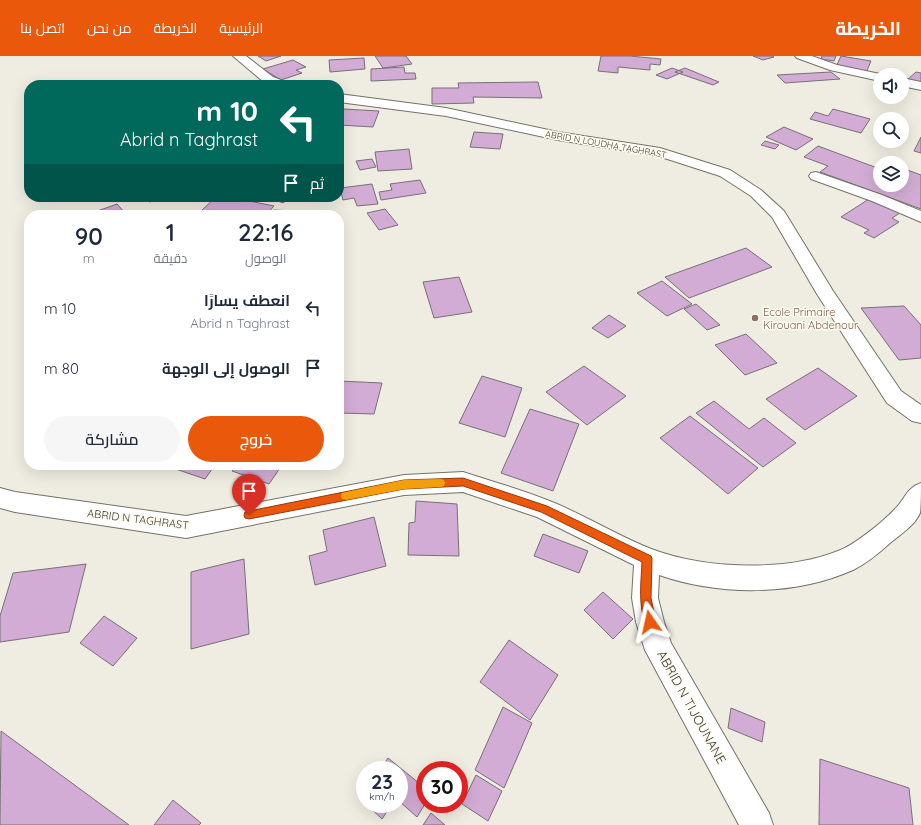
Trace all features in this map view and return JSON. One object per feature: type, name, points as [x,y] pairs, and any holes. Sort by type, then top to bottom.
[{"type":"street","points":[[239,56],[269,80]]},
{"type":"street","points":[[801,56],[834,68],[873,76]]},
{"type":"street","points":[[909,83],[921,86]]},
{"type":"street","name":"ABRID N LOUDHA TAGHRAST","points":[[344,99],[446,112],[558,136],[660,152],[725,173],[756,193],[778,214],[826,294],[894,397],[921,420]]},
{"type":"street","points":[[816,176],[877,198],[921,217]]},
{"type":"street","name":"ABRID N TAGHRAST","points":[[0,498],[15,502],[186,527],[404,484],[463,482],[544,509],[647,559],[674,568],[697,573],[735,577],[780,577],[824,568],[845,561],[863,551],[903,518],[921,493]]},
{"type":"street","name":"ABRID N TIJOUNANE","points":[[647,559],[646,598],[650,622],[659,650],[757,825]]},
{"type":"building","points":[[258,56],[281,56],[266,61]]},
{"type":"building","points":[[375,56],[406,56],[412,64],[383,68]]},
{"type":"building","points":[[601,56],[630,56],[661,59],[660,65],[650,64],[650,70],[618,67],[618,73],[598,71]]},
{"type":"building","points":[[753,56],[773,56],[774,57],[763,60]]},
{"type":"building","points":[[822,56],[836,56],[834,61],[821,59]]},
{"type":"building","points":[[841,56],[871,61],[866,73],[836,67]]},
{"type":"building","points":[[364,58],[365,69],[330,72],[329,60]]},
{"type":"building","points":[[293,60],[306,67],[296,70],[302,73],[281,80],[263,69]]},
{"type":"building","points":[[404,67],[405,73],[415,73],[416,79],[371,81],[371,69]]},
{"type":"building","points":[[672,68],[683,72],[667,79],[656,75]]},
{"type":"building","points":[[685,68],[719,82],[713,85],[675,72]]},
{"type":"building","points":[[831,72],[840,79],[785,83],[777,75]]},
{"type":"building","points":[[916,72],[921,73],[921,84],[909,81],[909,78]]},
{"type":"building","points":[[538,82],[542,98],[473,97],[474,103],[432,104],[432,88],[459,88],[458,83]]},
{"type":"building","points":[[344,109],[379,111],[373,127],[344,125]]},
{"type":"building","points":[[833,109],[870,119],[861,133],[810,119],[815,112],[828,116]]},
{"type":"building","points":[[784,127],[813,139],[796,150],[766,137]]},
{"type":"building","points":[[474,132],[503,134],[500,149],[470,147]]},
{"type":"building","points":[[921,137],[921,153],[914,151]]},
{"type":"building","points":[[765,141],[779,145],[775,149],[761,145]]},
{"type":"building","points":[[818,146],[873,166],[873,191],[820,172],[828,166],[804,157]]},
{"type":"building","points":[[409,149],[412,169],[378,171],[375,152]]},
{"type":"building","points":[[372,159],[376,167],[360,170],[356,161]]},
{"type":"building","points":[[909,171],[921,175],[921,209],[875,192],[909,192]]},
{"type":"building","points":[[420,180],[426,193],[381,200],[379,192],[392,190],[390,184]]},
{"type":"building","points":[[372,184],[378,204],[357,206],[354,198],[344,200],[344,188]]},
{"type":"building","points":[[869,199],[900,213],[892,218],[899,222],[874,238],[864,233],[869,230],[841,217]]},
{"type":"building","points":[[211,202],[254,202],[274,206],[270,210],[202,210]]},
{"type":"building","points":[[117,204],[122,210],[100,210]]},
{"type":"building","points":[[385,209],[398,225],[379,230],[367,213]]},
{"type":"building","points":[[746,248],[772,267],[689,298],[665,277]]},
{"type":"building","points":[[459,277],[472,312],[434,318],[423,282]]},
{"type":"building","points":[[662,281],[692,304],[667,316],[637,293]]},
{"type":"building","points":[[696,304],[720,325],[707,330],[684,309]]},
{"type":"building","points":[[904,306],[921,325],[921,358],[899,360],[861,308]]},
{"type":"building","points":[[609,315],[626,326],[608,338],[592,328]]},
{"type":"building","points":[[746,334],[777,363],[745,375],[715,345]]},
{"type":"building","points":[[584,366],[626,396],[587,425],[546,392]]},
{"type":"building","points":[[818,368],[857,396],[805,430],[766,399]]},
{"type":"building","points":[[482,376],[522,388],[505,437],[459,423]]},
{"type":"building","points":[[344,381],[382,383],[374,414],[344,413]]},
{"type":"building","points":[[714,401],[749,429],[764,418],[796,443],[763,467],[696,413]]},
{"type":"building","points":[[530,409],[579,424],[553,491],[501,473]]},
{"type":"building","points":[[690,416],[758,468],[728,494],[660,438]]},
{"type":"building","points":[[179,470],[211,470],[205,479]]},
{"type":"building","points":[[233,470],[279,470],[269,484],[232,471]]},
{"type":"building","points":[[416,501],[457,504],[459,556],[408,555],[409,523],[415,522]]},
{"type":"building","points":[[374,517],[386,566],[315,585],[309,556],[327,551],[323,530]]},
{"type":"building","points":[[543,534],[588,551],[579,573],[534,556]]},
{"type":"building","points":[[244,559],[249,634],[191,649],[191,572]]},
{"type":"building","points":[[86,564],[69,632],[0,642],[0,616],[13,573]]},
{"type":"building","points":[[603,592],[633,619],[613,639],[584,610]]},
{"type":"building","points":[[104,616],[137,638],[113,666],[80,643]]},
{"type":"building","points":[[509,640],[558,675],[530,720],[480,682]]},
{"type":"building","points":[[503,707],[532,723],[504,788],[475,770]]},
{"type":"building","points":[[731,708],[765,722],[762,742],[728,728]]},
{"type":"building","points":[[1,731],[129,825],[0,825]]},
{"type":"building","points":[[820,759],[909,788],[913,825],[819,825]]},
{"type":"building","points":[[408,774],[416,781],[416,813],[419,813],[417,817],[408,809]]},
{"type":"building","points":[[476,775],[502,791],[488,821],[468,808],[468,792]]},
{"type":"building","points":[[173,800],[201,823],[199,825],[154,825]]},
{"type":"building","points":[[376,813],[386,813],[382,819]]},
{"type":"building","points":[[431,813],[445,825],[423,825]]},
{"type":"slow traffic","points":[[346,496],[404,484],[441,483]]},
{"type":"place","name":"Ecole Primaire Kirouani Abdenour","points":[[755,318]]},
{"type":"route","points":[[249,515],[404,484],[463,482],[544,509],[647,559],[646,598],[650,622]]}]
